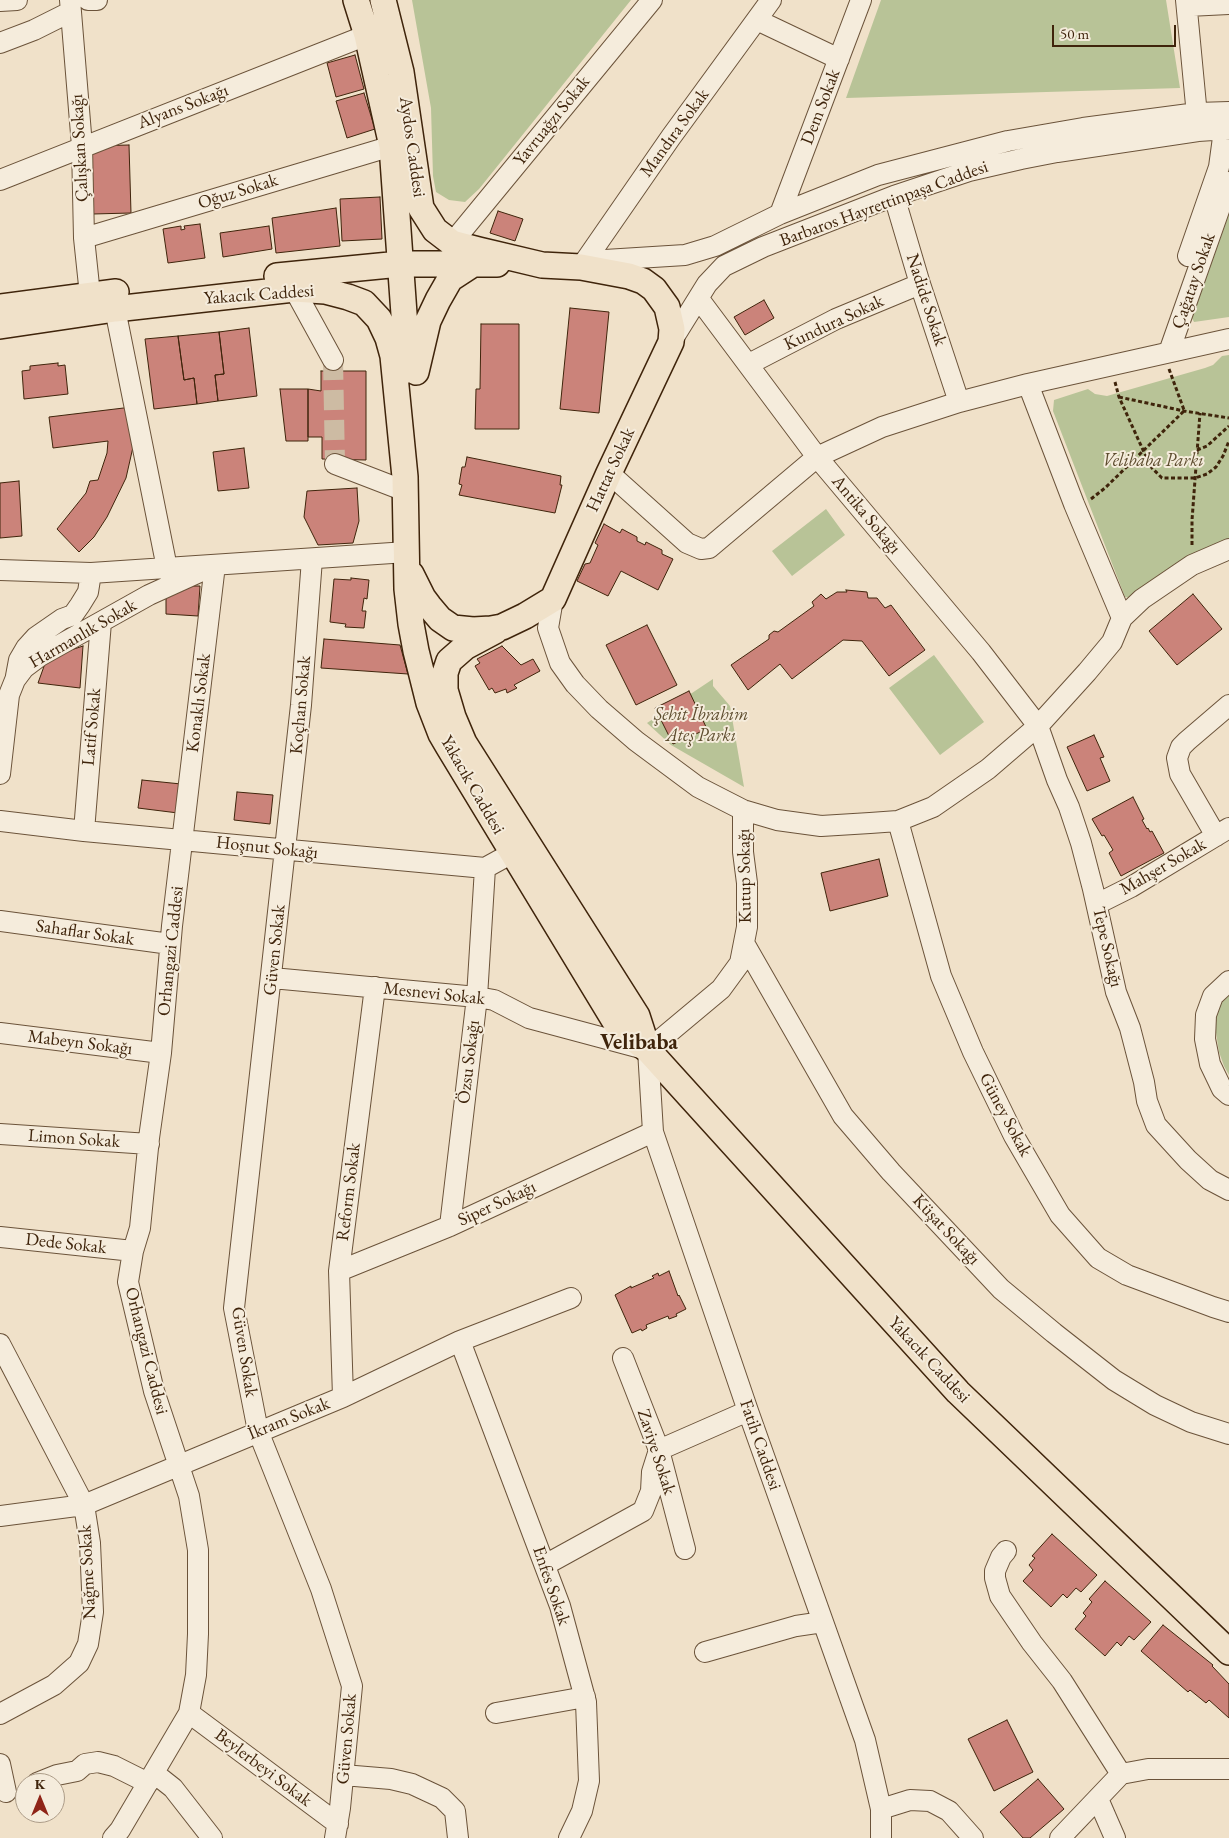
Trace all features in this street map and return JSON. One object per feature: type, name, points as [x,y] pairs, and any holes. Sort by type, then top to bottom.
[{"type":"main road","name":"Aydos Caddesi","points":[[383,0],[401,72],[422,208],[435,230],[452,243],[542,265],[581,266]]},
{"type":"main road","name":"Aydos Caddesi","points":[[356,1],[366,35],[392,146],[400,264]]},
{"type":"main road","name":"Yakacık Caddesi","points":[[400,264],[406,326],[408,403],[405,484],[407,559],[411,624],[416,651],[429,702],[441,734],[521,849]]},
{"type":"main road","name":"Yakacık Caddesi","points":[[0,307],[171,286],[400,264],[542,265]]},
{"type":"main road","name":"Yakacık Caddesi","points":[[408,403],[428,321],[450,279],[474,264]]},
{"type":"main road","points":[[581,266],[643,280],[654,288],[668,312],[672,329],[671,342]]},
{"type":"main road","name":"Yakacık Caddesi","points":[[0,326],[115,310],[294,289],[325,291],[364,303],[379,319],[388,338],[393,356],[405,484]]},
{"type":"main road","name":"Hattat Sokak","points":[[553,599],[671,342]]},
{"type":"main road","points":[[407,559],[422,598],[440,618],[453,628],[492,629],[525,616],[553,599]]},
{"type":"main road","name":"Yakacık Caddesi","points":[[502,626],[457,653],[450,661],[446,673],[445,690],[453,717],[464,743],[619,1028],[648,1050],[958,1392],[1229,1652]]},
{"type":"street","points":[[0,0],[17,0]]},
{"type":"street","points":[[88,0],[97,0]]},
{"type":"street","name":"Yavruağzı Sokak","points":[[452,243],[652,0]]},
{"type":"street","name":"Mandıra Sokak","points":[[581,266],[671,137],[771,0]]},
{"type":"street","name":"Dem Sokak","points":[[780,214],[861,0]]},
{"type":"street","points":[[1198,122],[1187,3],[1229,4]]},
{"type":"street","points":[[0,43],[34,30],[70,6]]},
{"type":"street","name":"Çalışkan Sokağı","points":[[70,6],[82,146],[84,238],[90,295]]},
{"type":"street","points":[[757,20],[839,59]]},
{"type":"street","name":"Alyans Sokağı","points":[[0,180],[366,35]]},
{"type":"street","name":"Barbaros Hayrettinpaşa Caddesi","points":[[581,266],[605,260],[685,255],[715,246],[780,214],[878,175],[983,147],[1083,128],[1198,122],[1227,124]]},
{"type":"street","name":"Barbaros Hayrettinpaşa Caddesi","points":[[671,342],[707,284],[724,266],[747,254],[894,196],[969,171],[1198,122]]},
{"type":"street","points":[[1188,256],[1220,167],[1227,124]]},
{"type":"street","name":"Oğuz Sokak","points":[[84,238],[392,146]]},
{"type":"street","name":"Çağatay Sokak","points":[[1166,353],[1229,182]]},
{"type":"street","name":"Nadide Sokak","points":[[894,196],[920,284],[959,402]]},
{"type":"street","name":"Kundura Sokak","points":[[749,364],[836,319],[920,284]]},
{"type":"street","points":[[294,289],[333,360]]},
{"type":"street","name":"Antika Sokağı","points":[[699,299],[817,457],[981,652],[1038,726]]},
{"type":"street","points":[[115,310],[167,568]]},
{"type":"street","points":[[609,474],[687,543],[701,549],[709,548],[817,457],[882,427],[959,402],[1028,384],[1229,339]]},
{"type":"street","points":[[1028,384],[1122,618]]},
{"type":"street","points":[[335,464],[405,484]]},
{"type":"street","points":[[553,599],[548,628],[560,663],[575,684],[599,709],[636,741],[698,787],[743,810],[776,820],[821,826],[898,821],[933,807],[961,789],[988,769],[1038,726],[1112,642],[1122,618],[1142,599],[1192,565],[1229,550]]},
{"type":"street","points":[[0,570],[91,573],[312,559],[407,559]]},
{"type":"street","name":"Koçhan Sokak","points":[[286,851],[301,705],[312,559]]},
{"type":"street","name":"Harmanlık Sokak","points":[[0,774],[9,695],[8,684],[24,668],[40,656],[149,596],[215,565]]},
{"type":"street","name":"Konaklı Sokak","points":[[182,840],[215,565]]},
{"type":"street","points":[[8,684],[26,648],[36,637],[62,619],[73,615],[88,592],[91,573]]},
{"type":"street","points":[[62,619],[96,625]]},
{"type":"street","name":"Latif Sokak","points":[[84,831],[96,625]]},
{"type":"street","points":[[1223,832],[1184,782],[1180,774],[1177,758],[1181,747],[1187,740],[1229,705]]},
{"type":"street","name":"Tepe Sokağı","points":[[1038,726],[1081,844],[1097,904],[1116,992],[1130,1028],[1147,1101],[1156,1125],[1188,1160],[1210,1180],[1229,1190]]},
{"type":"street","name":"Kutup Sokağı","points":[[648,1050],[720,989],[740,963],[747,927],[747,883],[743,852],[743,810]]},
{"type":"street","name":"Hoşnut Sokağı","points":[[0,821],[286,851],[484,868]]},
{"type":"street","name":"Güney Sokak","points":[[898,821],[931,942],[945,984],[973,1052],[1014,1136],[1060,1215],[1098,1258],[1127,1274],[1229,1312]]},
{"type":"street","name":"Mahşer Sokak","points":[[1097,904],[1131,888],[1223,832]]},
{"type":"street","name":"Orhangazi Caddesi","points":[[113,1838],[120,1830],[189,1713],[196,1675],[198,1550],[189,1496],[154,1392],[128,1282],[133,1251],[140,1228],[161,1053],[170,944],[182,840]]},
{"type":"street","points":[[484,868],[521,849]]},
{"type":"street","name":"Güven Sokak","points":[[286,851],[234,1308],[258,1431],[321,1589],[352,1686],[336,1831]]},
{"type":"street","name":"Özsu Sokağı","points":[[450,1226],[477,997],[484,868]]},
{"type":"street","name":"Sahaflar Sokak","points":[[0,921],[170,944]]},
{"type":"street","name":"Küşat Sokağı","points":[[744,943],[843,1116],[897,1178],[1001,1289],[1114,1380],[1155,1405],[1182,1418],[1229,1434]]},
{"type":"street","name":"Mesnevi Sokak","points":[[272,978],[494,1000],[529,1018],[648,1050]]},
{"type":"street","points":[[1229,981],[1213,996],[1206,1015],[1205,1039],[1210,1064],[1222,1089],[1229,1095]]},
{"type":"street","name":"Reform Sokak","points":[[343,1397],[339,1271],[375,987]]},
{"type":"street","name":"Mabeyn Sokağı","points":[[0,1033],[161,1053]]},
{"type":"street","name":"Fatih Caddesi","points":[[648,1050],[653,1132],[748,1411],[865,1740],[881,1808],[881,1838]]},
{"type":"street","name":"Siper Sokağı","points":[[339,1271],[450,1226],[653,1132]]},
{"type":"street","name":"Limon Sokak","points":[[0,1134],[149,1144]]},
{"type":"street","name":"Dede Sokak","points":[[0,1237],[133,1251]]},
{"type":"street","name":"İkram Sokak","points":[[1,1513],[84,1505],[343,1397],[460,1341],[571,1298]]},
{"type":"street","name":"Enfes Sokak","points":[[460,1341],[560,1606],[585,1697],[589,1781],[582,1811],[569,1838]]},
{"type":"street","name":"Nağme Sokak","points":[[0,1344],[84,1505],[90,1543],[93,1612],[88,1644],[79,1663],[54,1685],[0,1714]]},
{"type":"street","name":"Zaviye Sokak","points":[[623,1358],[659,1450],[685,1549]]},
{"type":"street","points":[[545,1565],[643,1511],[651,1491],[652,1472],[659,1450],[748,1411]]},
{"type":"street","points":[[1006,1551],[1001,1557],[994,1578],[1000,1596],[1032,1643],[1062,1680],[1121,1774]]},
{"type":"street","points":[[705,1652],[796,1626],[823,1622]]},
{"type":"street","points":[[496,1713],[585,1697]]},
{"type":"street","name":"Beylerbeyi Sokak","points":[[189,1713],[336,1831]]},
{"type":"street","points":[[65,1773],[77,1770],[85,1764],[98,1762],[151,1778],[173,1788],[212,1838]]},
{"type":"street","points":[[0,1764],[3,1792]]},
{"type":"street","points":[[1060,1838],[1121,1774],[1148,1769],[1229,1769]]},
{"type":"street","points":[[343,1775],[398,1780],[412,1784],[442,1798],[455,1811],[458,1838]]},
{"type":"street","points":[[1098,1799],[1115,1838]]},
{"type":"street","points":[[881,1808],[910,1800],[930,1801],[949,1811],[973,1838]]},
{"type":"path","points":[[1166,353],[1184,411]]},
{"type":"path","points":[[1110,366],[1119,397],[1143,450],[1152,468],[1162,478],[1195,478],[1207,474],[1216,467],[1229,441]]},
{"type":"path","points":[[1119,397],[1184,411],[1229,418]]},
{"type":"path","points":[[1077,510],[1105,488],[1184,411]]},
{"type":"path","points":[[1192,565],[1192,520],[1200,414]]},
{"type":"path","points":[[1197,450],[1207,446],[1229,426]]},
{"type":"green space","points":[[412,0],[631,0],[479,189],[465,202],[449,200],[436,192],[433,176],[431,108]]},
{"type":"green space","points":[[881,0],[1166,0],[1180,88],[846,98]]},
{"type":"green space","points":[[1229,214],[1229,317],[1194,322],[1192,318]]},
{"type":"green space","name":"Velibaba Parkı","points":[[1229,355],[1229,543],[1131,598],[1125,597],[1053,411],[1054,400],[1088,389],[1095,394],[1107,396],[1205,368],[1213,365],[1222,356]]},
{"type":"green space","points":[[826,509],[845,535],[792,576],[772,551]]},
{"type":"green space","points":[[934,655],[984,722],[940,755],[889,688]]},
{"type":"green space","name":"Şehit İbrahim Ateş Parkı","points":[[713,679],[713,686],[730,706],[744,787],[671,745],[647,723]]},
{"type":"green space","points":[[1229,992],[1229,1075],[1219,1052],[1215,1026],[1217,1003]]},
{"type":"building","points":[[355,55],[364,89],[336,97],[327,63]]},
{"type":"building","points":[[364,93],[375,129],[347,138],[336,101]]},
{"type":"building","points":[[129,145],[131,213],[93,214],[91,146]]},
{"type":"building","points":[[380,197],[382,239],[342,241],[340,199]]},
{"type":"building","points":[[336,208],[340,246],[276,253],[272,218]]},
{"type":"building","points":[[498,211],[523,219],[515,241],[490,233]]},
{"type":"building","points":[[200,224],[205,258],[168,263],[163,229],[181,226],[181,230],[185,229],[184,226]]},
{"type":"building","points":[[269,226],[272,249],[223,257],[220,233]]},
{"type":"building","points":[[764,300],[774,318],[745,335],[734,317]]},
{"type":"building","points":[[570,308],[609,312],[599,413],[560,409]]},
{"type":"building","points":[[481,324],[519,324],[519,429],[475,429],[476,389],[480,389]]},
{"type":"building","points":[[249,328],[257,396],[218,401],[215,375],[224,374],[219,332]]},
{"type":"building","points":[[219,332],[224,374],[215,375],[218,401],[197,404],[194,378],[184,380],[178,336]]},
{"type":"building","points":[[178,336],[184,380],[194,378],[197,404],[154,409],[145,339]]},
{"type":"building","points":[[58,363],[58,366],[65,365],[68,394],[24,399],[22,371],[30,370],[30,366]]},
{"type":"building","points":[[321,371],[366,371],[366,460],[322,459],[322,437],[308,437],[308,389],[321,391]]},
{"type":"building","points":[[280,389],[308,389],[308,441],[286,441]]},
{"type":"building","points":[[132,407],[133,447],[126,478],[107,517],[94,537],[79,552],[57,529],[86,493],[90,481],[98,480],[107,453],[108,441],[53,448],[49,417]]},
{"type":"building","points":[[244,448],[249,488],[218,491],[213,452]]},
{"type":"building","points":[[467,457],[561,476],[560,485],[562,485],[555,513],[459,495],[462,485],[459,484],[462,467],[465,467]]},
{"type":"building","points":[[19,481],[22,536],[0,538],[0,483]]},
{"type":"building","points":[[357,488],[359,521],[353,543],[318,545],[304,517],[307,491]]},
{"type":"building","points":[[604,524],[620,533],[622,529],[637,537],[637,541],[645,545],[646,542],[662,550],[662,554],[673,559],[658,590],[621,571],[608,596],[577,581],[585,564],[590,563],[598,545],[595,543]]},
{"type":"building","points":[[351,578],[369,580],[367,599],[364,598],[362,611],[366,611],[364,628],[345,627],[346,624],[330,622],[334,579],[351,580]]},
{"type":"building","points":[[185,586],[200,586],[198,616],[166,614],[166,593]]},
{"type":"building","points":[[846,590],[867,592],[868,598],[877,598],[885,608],[891,605],[925,650],[889,676],[862,641],[843,640],[792,679],[780,664],[748,690],[731,665],[769,639],[769,635],[774,631],[778,632],[814,606],[812,602],[821,594],[826,599],[837,592],[847,592]]},
{"type":"building","points":[[1193,594],[1222,629],[1177,665],[1149,631]]},
{"type":"building","points":[[647,625],[677,685],[636,705],[606,645]]},
{"type":"building","points":[[324,639],[400,645],[408,674],[321,668]]},
{"type":"building","points":[[83,646],[80,688],[38,683],[47,658]]},
{"type":"building","points":[[502,646],[521,665],[533,659],[540,671],[514,685],[517,688],[507,693],[506,689],[495,693],[492,688],[489,690],[475,666],[480,663],[477,659]]},
{"type":"building","points":[[689,691],[707,729],[673,744],[655,708]]},
{"type":"building","points":[[1094,735],[1104,757],[1100,758],[1110,781],[1087,791],[1067,747]]},
{"type":"building","points":[[142,780],[181,784],[178,813],[138,808]]},
{"type":"building","points":[[237,792],[273,795],[270,824],[234,820]]},
{"type":"building","points":[[1133,797],[1144,819],[1142,820],[1147,829],[1150,832],[1152,831],[1164,853],[1121,876],[1109,853],[1113,850],[1092,819]]},
{"type":"building","points":[[879,859],[888,896],[830,911],[821,873]]},
{"type":"building","points":[[669,1271],[678,1296],[686,1309],[676,1314],[677,1316],[669,1319],[668,1316],[646,1325],[647,1328],[642,1331],[641,1329],[632,1333],[615,1295],[631,1286],[631,1288],[654,1278],[652,1276],[658,1273],[659,1276]]},
{"type":"building","points":[[1052,1534],[1097,1575],[1081,1592],[1076,1588],[1067,1598],[1063,1594],[1051,1607],[1023,1581],[1033,1570],[1029,1565],[1035,1558],[1032,1556]]},
{"type":"building","points":[[1105,1581],[1151,1622],[1134,1640],[1129,1636],[1121,1646],[1117,1642],[1105,1656],[1075,1629],[1086,1616],[1083,1613],[1092,1602],[1089,1599]]},
{"type":"building","points":[[1163,1625],[1213,1665],[1229,1684],[1229,1718],[1209,1700],[1206,1703],[1190,1690],[1188,1692],[1141,1651]]},
{"type":"building","points":[[1007,1720],[1033,1772],[994,1791],[968,1739]]},
{"type":"building","points":[[1038,1779],[1064,1809],[1030,1838],[1023,1838],[1000,1812]]},
{"type":"tunnel","points":[[333,360],[335,464]]},
{"type":"district","name":"Velibaba","points":[[639,1043]]}]
